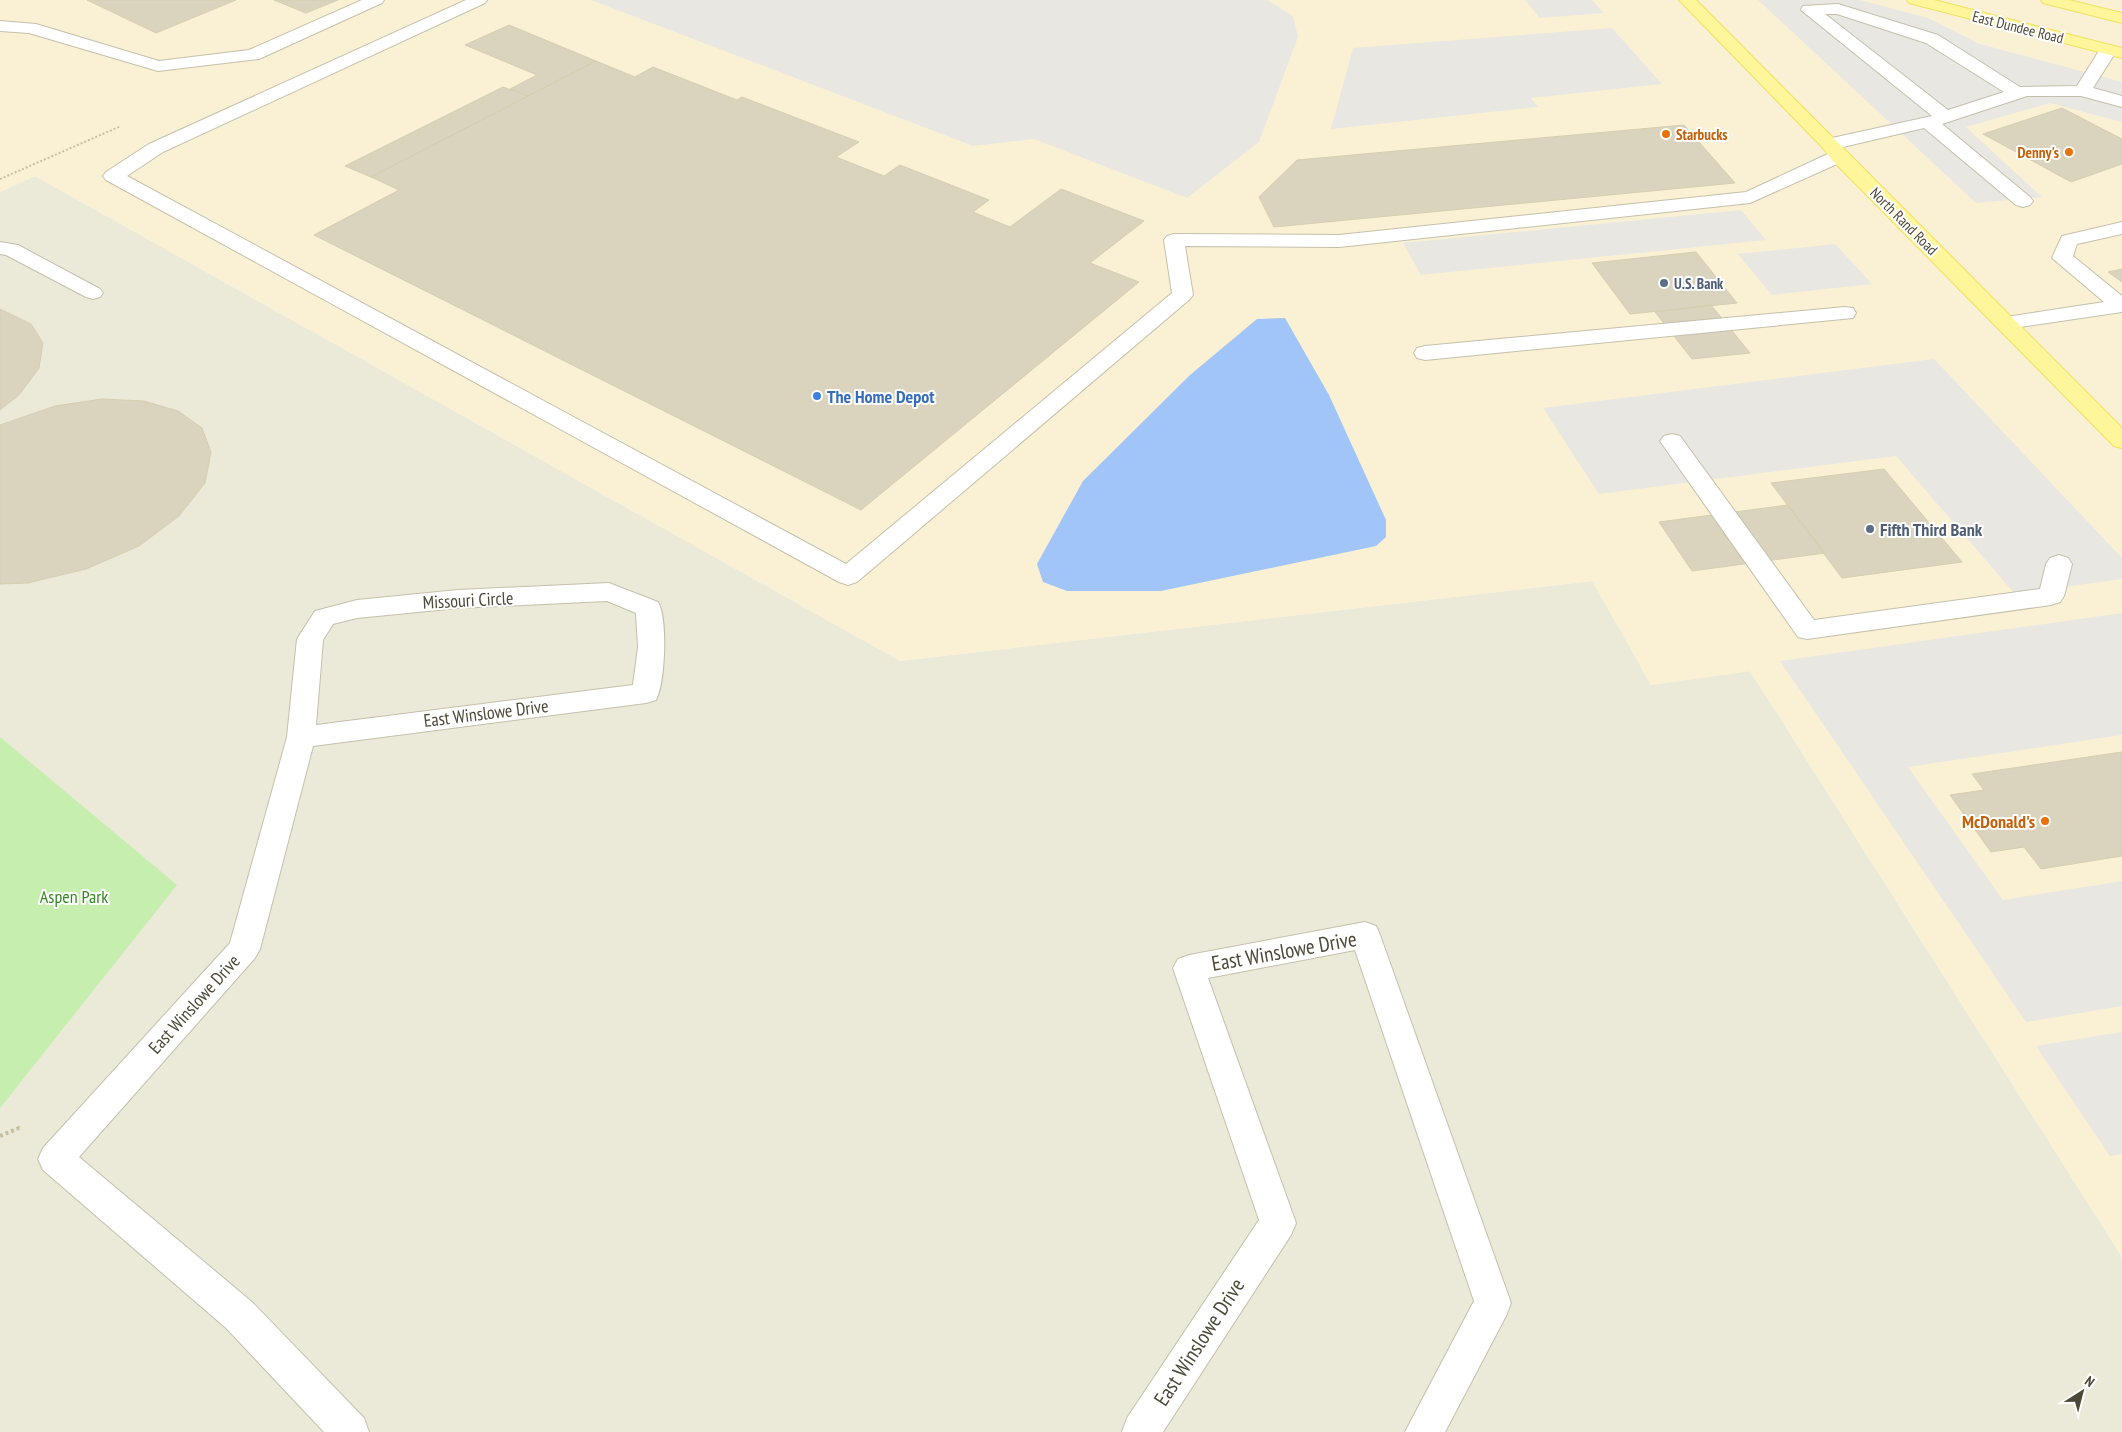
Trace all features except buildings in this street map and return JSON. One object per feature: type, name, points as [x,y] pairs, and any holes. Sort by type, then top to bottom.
[{"type":"main road","name":"North Rand Road","points":[[1687,0],[2122,441]]},
{"type":"main road","points":[[1706,0],[1708,20]]},
{"type":"main road","name":"East Dundee Road","points":[[1915,0],[2115,52]]},
{"type":"main road","name":"East Dundee Road","points":[[2049,0],[2122,18]]},
{"type":"street","points":[[0,26],[30,28],[158,66],[253,55],[376,0]]},
{"type":"street","points":[[479,0],[156,148],[113,176],[848,576],[1183,294],[1174,240],[1339,241],[1750,197],[1834,150],[2025,91],[2082,91],[2122,102]]},
{"type":"street","points":[[2018,93],[1932,39],[1838,9],[1809,10],[1937,119],[2023,201]]},
{"type":"street","points":[[2082,91],[2115,52]]},
{"type":"street","points":[[2122,228],[2069,240],[2062,258],[2122,306]]},
{"type":"street","points":[[0,248],[11,249],[93,293]]},
{"type":"street","points":[[2006,323],[2122,306]]},
{"type":"street","points":[[1425,353],[1845,313]]},
{"type":"street","points":[[1672,441],[1807,630],[2051,596],[2059,564]]},
{"type":"street","name":"Missouri Circle","points":[[301,737],[310,639],[324,617],[356,609],[458,599],[609,592],[649,608],[651,647],[646,693]]},
{"type":"street","name":"East Winslowe Drive","points":[[350,1432],[239,1315],[55,1159],[244,949],[301,737],[646,693]]},
{"type":"street","name":"East Winslowe Drive","points":[[1140,1432],[1278,1223],[1189,968],[1365,935],[1493,1303],[1424,1432]]},
{"type":"shaded area","points":[[0,0],[2122,0],[2122,1257],[1750,671],[1651,685],[1592,581],[900,661],[35,176],[0,192]]},
{"type":"shaded area","points":[[591,0],[1267,0],[1293,16],[1298,37],[1259,142],[1187,198],[1034,139],[973,146]]},
{"type":"shaded area","points":[[1525,0],[1592,0],[1604,13],[1540,18]]},
{"type":"shaded area","points":[[1758,0],[1860,0],[1928,18],[1980,44],[2122,82],[2122,122],[2050,103],[1966,127],[2042,197],[1976,203]]},
{"type":"shaded area","points":[[1612,28],[1662,84],[1531,98],[1538,107],[1331,129],[1353,48]]},
{"type":"shaded area","points":[[35,176],[900,661],[1593,581],[1651,685],[1750,671],[2122,1257],[2122,1432],[0,1432],[0,192]]},
{"type":"shaded area","points":[[1741,210],[1766,240],[1421,275],[1403,243]]},
{"type":"shaded area","points":[[1835,244],[1872,284],[1772,295],[1738,254]]},
{"type":"shaded area","points":[[1934,359],[2122,558],[2122,579],[2015,594],[1896,456],[1599,494],[1543,408]]},
{"type":"shaded area","points":[[2122,613],[2122,735],[1908,767],[2003,900],[2122,881],[2122,1006],[2026,1022],[1780,661]]},
{"type":"shaded area","points":[[2122,1032],[2122,1154],[2110,1156],[2036,1046]]},
{"type":"green space","name":"Aspen Park","points":[[0,737],[177,885],[0,1108]]},
{"type":"water","points":[[1285,318],[1329,395],[1386,520],[1386,537],[1376,546],[1161,591],[1067,591],[1043,582],[1037,564],[1083,481],[1190,375],[1257,319]]},
{"type":"place","name":"Starbucks","points":[[1666,134]]},
{"type":"place","name":"Denny's","points":[[2069,152]]},
{"type":"place","name":"U.S. Bank","points":[[1664,283]]},
{"type":"place","name":"The Home Depot","points":[[817,396]]},
{"type":"place","name":"Fifth Third Bank","points":[[1870,529]]},
{"type":"place","name":"McDonald's","points":[[2045,821]]}]
